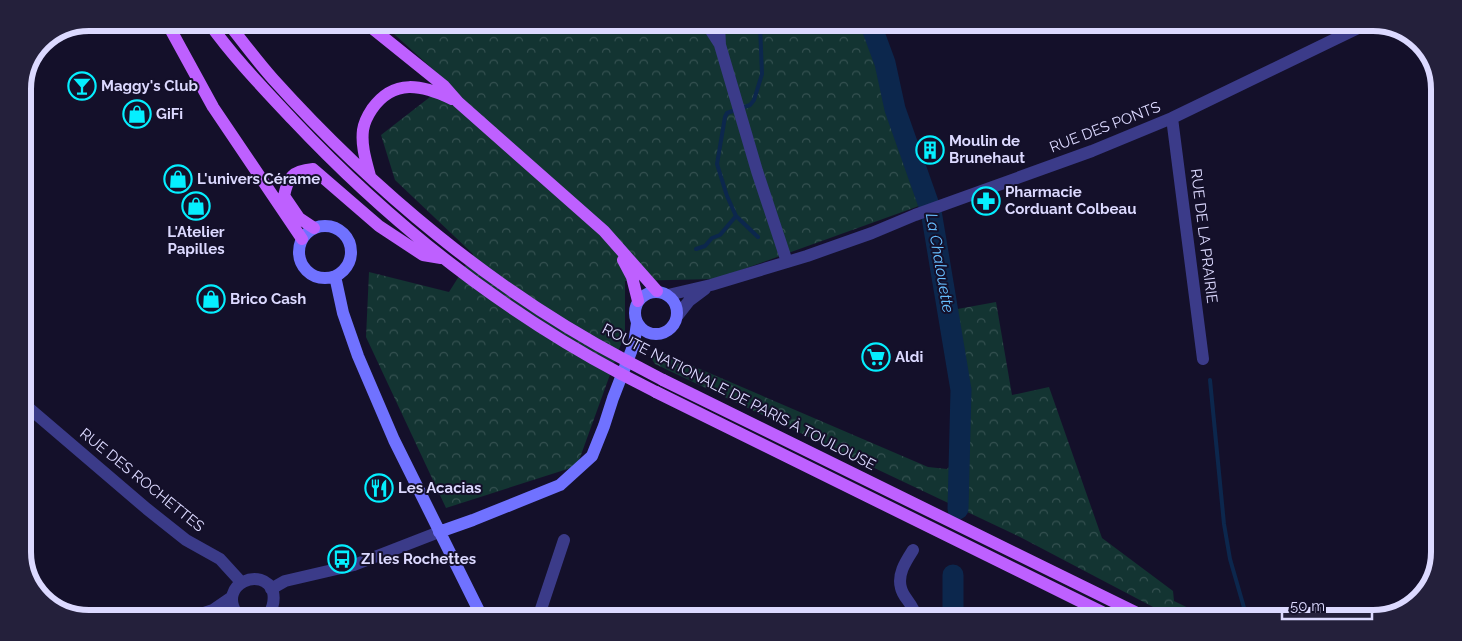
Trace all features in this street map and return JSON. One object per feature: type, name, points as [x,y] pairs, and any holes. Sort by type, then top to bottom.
[{"type":"main road","points":[[170,31],[213,107],[302,239]]},
{"type":"main road","name":"ROUTE NATIONALE DE PARIS À TOULOUSE","points":[[216,31],[271,97],[318,147],[374,201],[442,259],[538,326],[596,361],[656,392],[1098,610]]},
{"type":"main road","name":"ROUTE NATIONALE DE PARIS À TOULOUSE","points":[[234,31],[272,78],[371,178],[434,232],[543,312],[603,348],[663,380],[1130,610]]},
{"type":"main road","points":[[377,31],[444,86],[458,102],[604,230],[615,244],[663,293],[676,303],[678,315],[676,322],[666,332],[652,334],[634,344]]},
{"type":"main road","points":[[371,178],[364,157],[363,129],[368,115],[378,102],[390,92],[406,87],[425,88],[458,102]]},
{"type":"main road","points":[[314,228],[299,218],[284,196],[291,176],[302,170],[313,170],[379,226],[423,255],[442,259]]},
{"type":"main road","points":[[322,225],[330,226],[344,234],[349,241],[351,257],[348,265],[335,276],[319,278],[306,270],[301,263],[298,255],[299,247],[302,239],[314,228],[322,225]]},
{"type":"main road","points":[[615,244],[632,277],[638,302]]},
{"type":"main road","points":[[335,276],[343,313],[358,356],[394,440],[478,610]]},
{"type":"main road","points":[[439,532],[560,485],[592,456],[634,344],[637,323],[635,312],[638,302],[646,294],[663,293]]},
{"type":"main road","points":[[637,323],[646,332],[652,334]]},
{"type":"street","points":[[711,31],[720,45]]},
{"type":"street","points":[[719,31],[720,45],[757,172],[787,262]]},
{"type":"street","name":"RUE DES PONTS","points":[[663,293],[710,286],[787,262],[863,236],[915,214],[1092,151],[1172,118],[1352,31]]},
{"type":"street","name":"RUE DE LA PRAIRIE","points":[[1172,118],[1203,359]]},
{"type":"street","name":"RUE DES PONTS","points":[[678,315],[688,301],[710,286]]},
{"type":"street","name":"RUE DES ROCHETTES","points":[[31,410],[186,540],[220,559],[241,582]]},
{"type":"street","points":[[271,589],[286,582],[354,565],[439,532]]},
{"type":"street","points":[[541,610],[564,540]]},
{"type":"street","points":[[913,550],[901,569],[900,588],[914,610]]},
{"type":"street","points":[[234,610],[233,591],[241,582],[253,579],[264,582],[271,589],[274,603],[271,610]]},
{"type":"street","points":[[212,610],[232,597]]},
{"type":"green space","points":[[391,31],[870,31],[919,206],[716,279],[625,281],[625,333],[577,466],[446,508],[366,337],[369,272],[449,292],[473,254],[395,180],[381,135],[448,83]]},
{"type":"green space","points":[[996,302],[1012,395],[1049,387],[1102,538],[1173,591],[1174,601],[1193,610],[1159,610],[1020,537],[655,364],[651,358],[653,354],[665,354],[928,467],[947,469],[970,445],[941,312]]},
{"type":"waterway","points":[[758,237],[736,216],[727,196],[717,164],[727,113],[750,105],[754,100],[762,74],[760,31]]},
{"type":"waterway","name":"La Chalouette","points":[[873,31],[885,63],[895,109],[931,211],[961,390],[958,509]]},
{"type":"waterway","points":[[696,249],[705,246],[712,238],[720,235],[736,216]]},
{"type":"waterway","points":[[1210,380],[1224,524],[1230,559],[1245,610]]},
{"type":"waterway","name":"La Chalouette","points":[[953,575],[953,610]]},
{"type":"place","name":"Maggy's Club","points":[[82,86]]},
{"type":"place","name":"GiFi","points":[[137,114]]},
{"type":"place","name":"Moulin de Brunehaut","points":[[930,150]]},
{"type":"place","name":"L'univers Cérame","points":[[178,179]]},
{"type":"place","name":"Pharmacie Corduant Colbeau","points":[[986,201]]},
{"type":"place","name":"L'Atelier Papilles","points":[[196,206]]},
{"type":"place","name":"Brico Cash","points":[[211,299]]},
{"type":"place","name":"Aldi","points":[[876,357]]},
{"type":"place","name":"Les Acacias","points":[[379,488]]},
{"type":"place","name":"ZI les Rochettes","points":[[342,559]]}]
